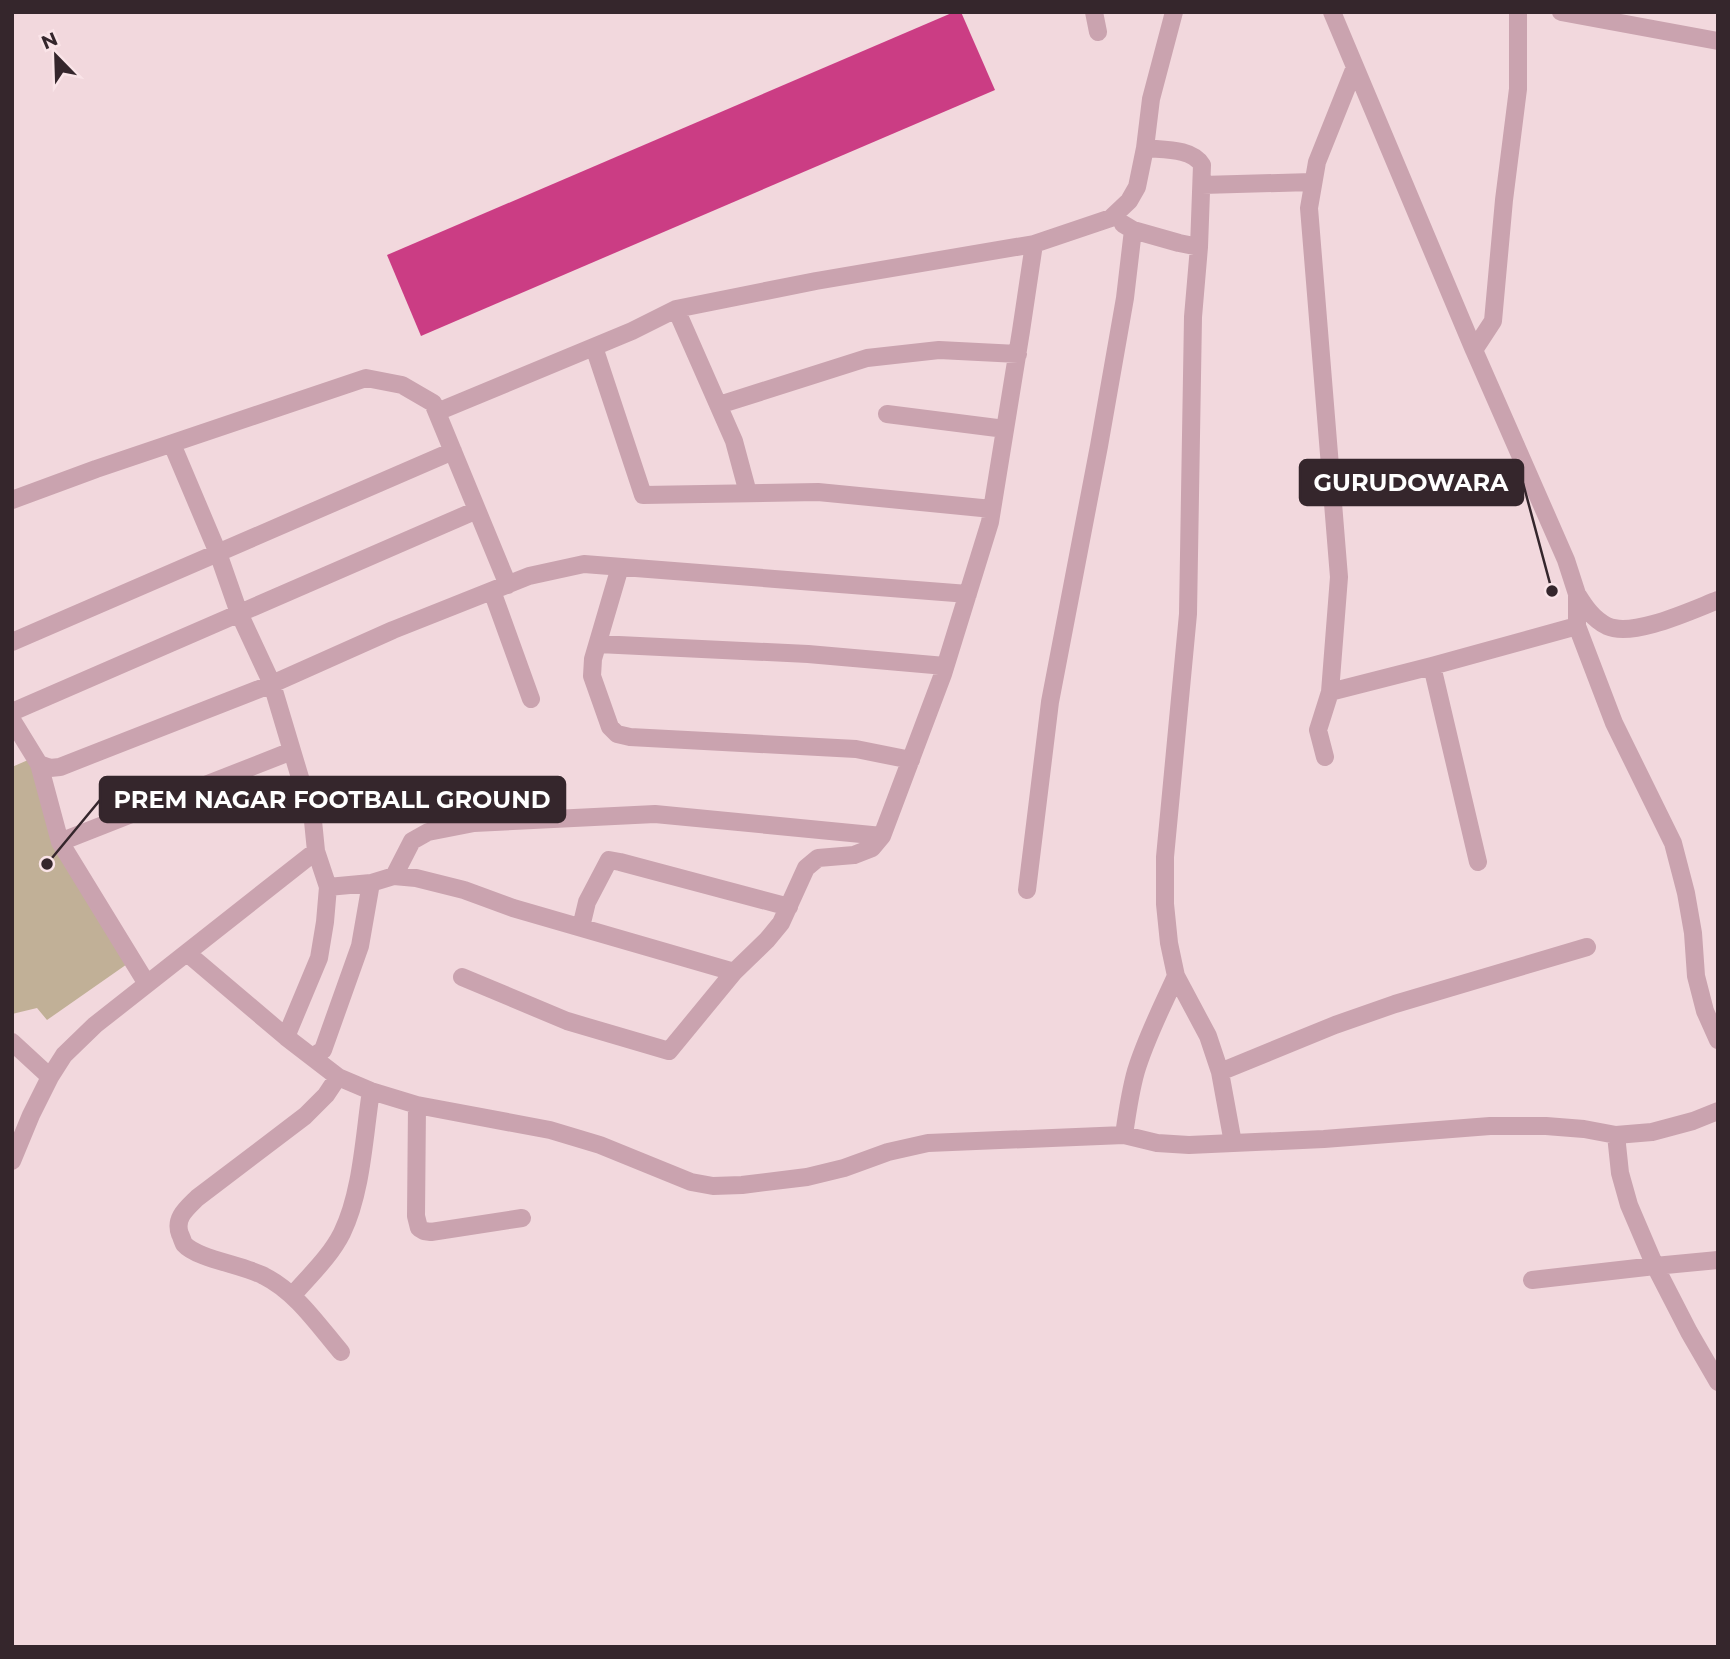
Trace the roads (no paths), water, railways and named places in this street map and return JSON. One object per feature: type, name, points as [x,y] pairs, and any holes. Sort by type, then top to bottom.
[{"type":"street","points":[[1094,12],[1098,32]]},
{"type":"street","points":[[437,412],[632,331],[676,309],[816,281],[1034,244],[1111,218],[1129,201],[1137,187],[1151,99],[1174,12]]},
{"type":"street","points":[[1332,12],[1474,350],[1566,560],[1577,594],[1590,614],[1609,627],[1634,628],[1662,621],[1718,600]]},
{"type":"street","points":[[1474,350],[1493,321],[1518,89],[1518,12]]},
{"type":"street","points":[[1561,12],[1718,41]]},
{"type":"street","points":[[1325,757],[1318,730],[1330,692],[1339,577],[1309,208],[1317,162],[1355,67]]},
{"type":"street","points":[[1145,148],[1189,153],[1198,158],[1202,165],[1193,317],[1188,614],[1165,857],[1165,904],[1176,975],[1208,1036],[1220,1072],[1233,1143]]},
{"type":"street","points":[[1202,185],[1312,182]]},
{"type":"street","points":[[1111,218],[1133,230],[1199,247]]},
{"type":"street","points":[[1027,890],[1050,702],[1125,298],[1133,230]]},
{"type":"street","points":[[462,978],[566,1021],[669,1051],[734,972],[781,923],[806,868],[818,858],[855,855],[872,848],[882,836],[946,666],[990,523],[1034,244]]},
{"type":"street","points":[[676,309],[734,441],[748,493]]},
{"type":"street","points":[[594,347],[643,495],[818,492],[992,509]]},
{"type":"street","points":[[719,405],[867,358],[939,351],[1017,354]]},
{"type":"street","points":[[12,500],[366,378],[402,385],[433,403],[437,412],[477,510],[531,699]]},
{"type":"street","points":[[887,414],[1005,429]]},
{"type":"street","points":[[172,444],[218,553],[239,613],[272,684],[313,821],[316,851],[327,887],[319,958],[286,1037]]},
{"type":"street","points":[[12,642],[453,451]]},
{"type":"street","points":[[12,712],[477,510]]},
{"type":"street","points":[[38,764],[50,768],[60,767],[272,684],[393,630],[529,576],[584,564],[968,594]]},
{"type":"street","points":[[620,567],[593,659],[593,676],[610,727],[617,734],[629,737],[856,749],[911,760]]},
{"type":"street","points":[[1577,594],[1577,626],[1615,723],[1673,843],[1686,892],[1693,933],[1696,976],[1705,1011],[1718,1040]]},
{"type":"street","points":[[1330,692],[1577,626]]},
{"type":"street","points":[[598,644],[808,654],[946,666]]},
{"type":"street","points":[[1432,666],[1478,862]]},
{"type":"street","points":[[12,720],[38,764],[60,842],[147,984]]},
{"type":"street","points":[[60,842],[292,751]]},
{"type":"street","points":[[394,876],[412,841],[428,832],[474,823],[655,814],[882,836]]},
{"type":"street","points":[[12,1161],[31,1115],[64,1055],[95,1025],[316,851]]},
{"type":"street","points":[[581,927],[587,902],[609,860],[789,907]]},
{"type":"street","points":[[327,887],[371,883],[394,876],[416,877],[734,972]]},
{"type":"street","points":[[312,1058],[323,1050],[354,964],[360,946],[371,883]]},
{"type":"street","points":[[1220,1072],[1335,1025],[1395,1004],[1587,947]]},
{"type":"street","points":[[187,953],[338,1077],[371,1091],[417,1105],[550,1130],[600,1145],[691,1182],[713,1186],[807,1177],[844,1168],[887,1152],[928,1143],[1124,1135],[1157,1143],[1189,1145],[1324,1139],[1490,1126],[1546,1126],[1616,1135],[1652,1132],[1718,1111]]},
{"type":"street","points":[[1124,1135],[1136,1070],[1176,975]]},
{"type":"street","points":[[12,1042],[50,1077]]},
{"type":"street","points":[[338,1077],[326,1095],[305,1116],[197,1198],[182,1213],[178,1227],[183,1243],[196,1253],[241,1266],[266,1277],[292,1296],[341,1352]]},
{"type":"street","points":[[292,1296],[323,1261],[341,1235],[352,1208],[371,1091]]},
{"type":"street","points":[[417,1105],[416,1216],[419,1228],[431,1232],[522,1218]]},
{"type":"street","points":[[1616,1135],[1620,1173],[1629,1205],[1655,1266],[1718,1382]]},
{"type":"street","points":[[1532,1280],[1718,1260]]},
{"type":"place","name":"GURUDOWARA","points":[[1552,591]]},
{"type":"place","name":"PREM NAGAR FOOTBALL GROUND","points":[[47,864]]}]
